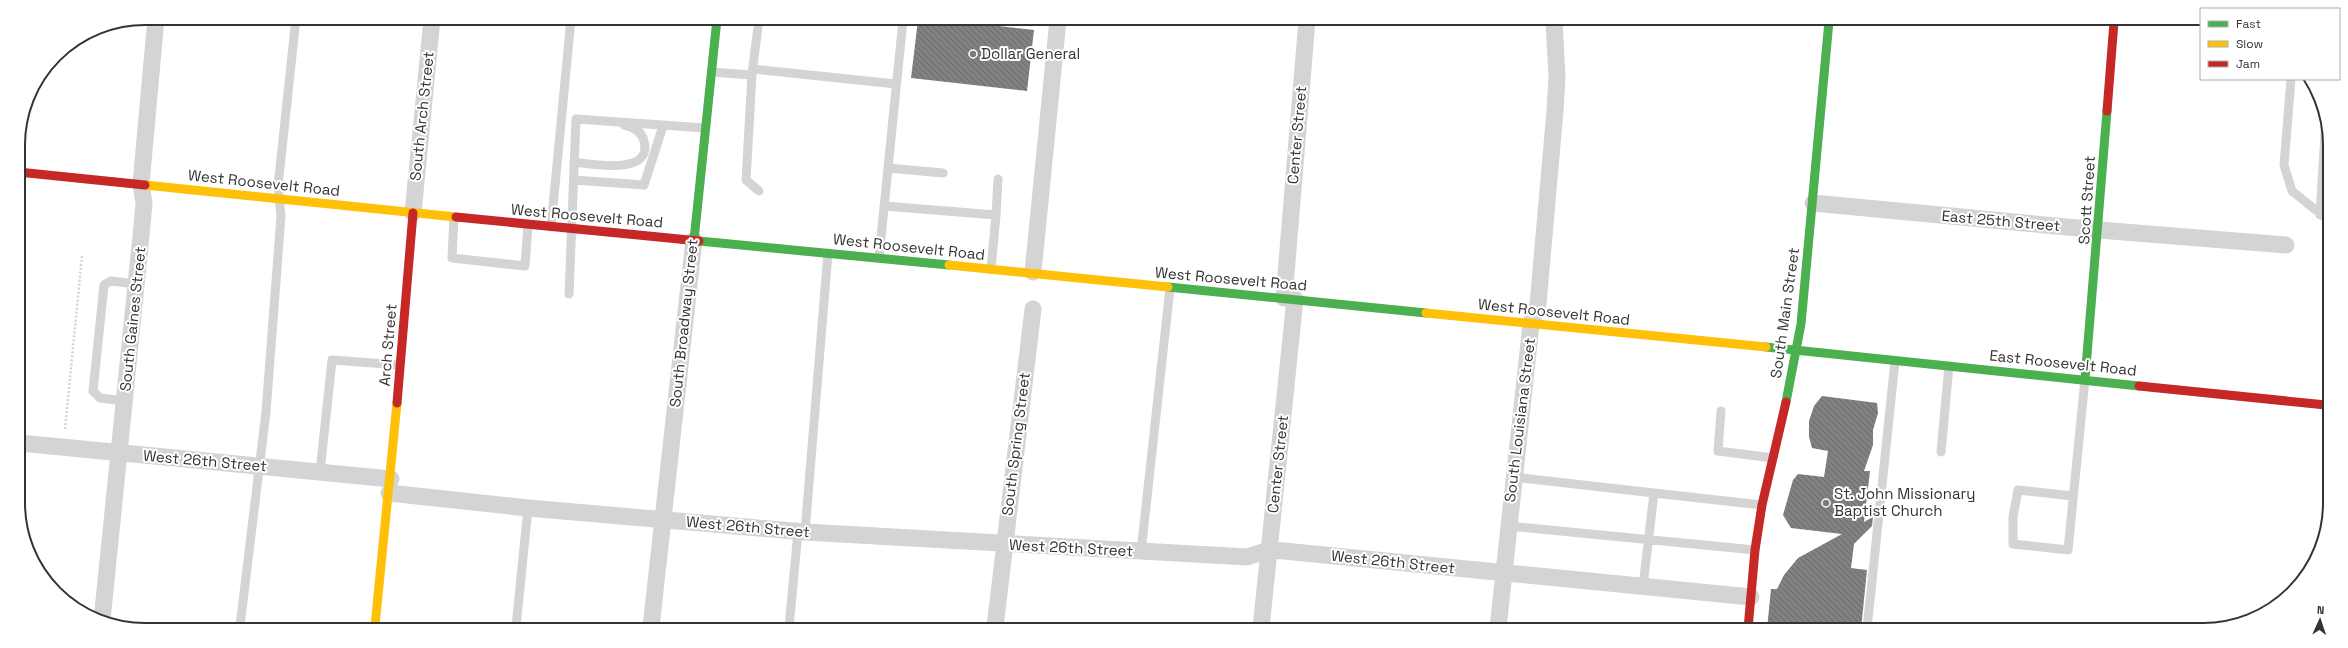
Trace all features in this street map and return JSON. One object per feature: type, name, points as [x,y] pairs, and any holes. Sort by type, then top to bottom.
[{"type":"main road","name":"South Broadway Street","points":[[694,240],[716,25]]},
{"type":"main road","name":"South Main Street","points":[[1749,623],[1755,550],[1762,505],[1797,350],[1813,203],[1829,25]]},
{"type":"main road","name":"Scott Street","points":[[2085,379],[2099,230],[2114,25]]},
{"type":"main road","name":"West Roosevelt Road","points":[[25,173],[528,225],[1033,272],[1170,288],[1797,350]]},
{"type":"main road","name":"Arch Street","points":[[375,623],[390,486],[413,213]]},
{"type":"main road","name":"East Roosevelt Road","points":[[1797,350],[2323,404]]},
{"type":"street","name":"South Gaines Street","points":[[102,615],[144,203],[141,184],[155,25]]},
{"type":"street","name":"South Arch Street","points":[[413,213],[431,25]]},
{"type":"street","points":[[1033,272],[1058,25]]},
{"type":"street","name":"Center Street","points":[[1262,623],[1290,299],[1307,25]]},
{"type":"street","name":"South Louisiana Street","points":[[1498,623],[1502,573],[1531,324],[1538,304],[1557,78],[1554,25]]},
{"type":"street","name":"East 25th Street","points":[[1813,203],[2099,230],[2286,245]]},
{"type":"street","name":"South Broadway Street","points":[[651,623],[694,240]]},
{"type":"street","name":"South Spring Street","points":[[995,623],[1003,544],[1033,309]]},
{"type":"street","name":"West 26th Street","points":[[25,444],[320,472],[390,486],[528,508],[662,518],[802,532],[1141,552],[1247,557],[1269,550],[1751,597]]},
{"type":"lane","points":[[240,623],[260,466],[276,294],[280,198],[278,186],[295,25]]},
{"type":"lane","points":[[551,227],[570,25]]},
{"type":"lane","points":[[758,25],[753,72],[746,180],[759,191]]},
{"type":"lane","points":[[879,257],[902,25]]},
{"type":"lane","points":[[711,72],[753,72],[896,84]]},
{"type":"lane","points":[[2291,80],[2284,165],[2292,191],[2323,217]]},
{"type":"lane","points":[[562,118],[593,118],[663,126],[705,128]]},
{"type":"lane","points":[[574,162],[632,165],[641,159],[644,152],[644,142],[638,130],[625,125],[601,122],[593,118]]},
{"type":"lane","points":[[569,294],[576,119]]},
{"type":"lane","points":[[574,180],[644,185],[663,126]]},
{"type":"lane","points":[[888,168],[943,173]]},
{"type":"lane","points":[[991,269],[998,179]]},
{"type":"lane","points":[[884,206],[996,215]]},
{"type":"lane","points":[[454,217],[452,258],[459,259],[525,266],[528,225]]},
{"type":"lane","points":[[790,623],[802,532],[828,253]]},
{"type":"lane","points":[[124,401],[100,398],[93,391],[104,286],[111,281],[136,284]]},
{"type":"lane","points":[[1141,552],[1170,288]]},
{"type":"lane","points":[[1868,623],[1895,359]]},
{"type":"lane","points":[[320,472],[332,360],[400,365]]},
{"type":"lane","points":[[1941,452],[1949,365]]},
{"type":"lane","points":[[2073,496],[2018,490],[2013,517],[2013,544],[2068,550],[2085,379]]},
{"type":"lane","points":[[1720,411],[1718,451],[1773,458]]},
{"type":"lane","points":[[1513,477],[1762,505]]},
{"type":"lane","points":[[1643,586],[1647,539],[1654,493]]},
{"type":"lane","points":[[516,623],[528,508]]},
{"type":"lane","points":[[1508,526],[1755,550]]},
{"type":"path","points":[[65,429],[82,256]]},
{"type":"building","name":"Dollar General","points":[[917,25],[990,25],[1034,30],[1027,91],[911,78]]},
{"type":"building","name":"St. John Missionary Baptist Church","points":[[1822,396],[1877,403],[1878,413],[1873,430],[1873,445],[1864,471],[1870,471],[1864,522],[1873,517],[1872,526],[1854,544],[1851,568],[1867,570],[1862,623],[1768,623],[1771,589],[1777,589],[1784,575],[1798,558],[1842,534],[1791,528],[1783,515],[1793,480],[1798,474],[1824,477],[1828,451],[1812,448],[1809,437],[1809,421],[1814,406]]},
{"type":"traffic: fast","points":[[694,240],[716,25]]},
{"type":"traffic: fast","points":[[1786,402],[1801,324],[1829,25]]},
{"type":"traffic: fast","points":[[2085,379],[2107,111]]},
{"type":"traffic: fast","points":[[699,241],[949,265]]},
{"type":"traffic: fast","points":[[1168,287],[1426,313]]},
{"type":"traffic: fast","points":[[1766,347],[2139,386]]},
{"type":"traffic: slow","points":[[145,185],[456,217]]},
{"type":"traffic: slow","points":[[949,265],[1168,287]]},
{"type":"traffic: slow","points":[[1426,313],[1766,347]]},
{"type":"traffic: slow","points":[[375,623],[397,403]]},
{"type":"traffic: jam","points":[[2107,111],[2114,25]]},
{"type":"traffic: jam","points":[[25,173],[145,185]]},
{"type":"traffic: jam","points":[[397,403],[413,213]]},
{"type":"traffic: jam","points":[[456,217],[699,241]]},
{"type":"traffic: jam","points":[[2139,386],[2323,405]]},
{"type":"traffic: jam","points":[[1749,623],[1755,550],[1762,505],[1786,402]]},
{"type":"place","name":"Dollar General","points":[[973,54]]},
{"type":"place","name":"St. John Missionary Baptist Church","points":[[1826,503]]}]
